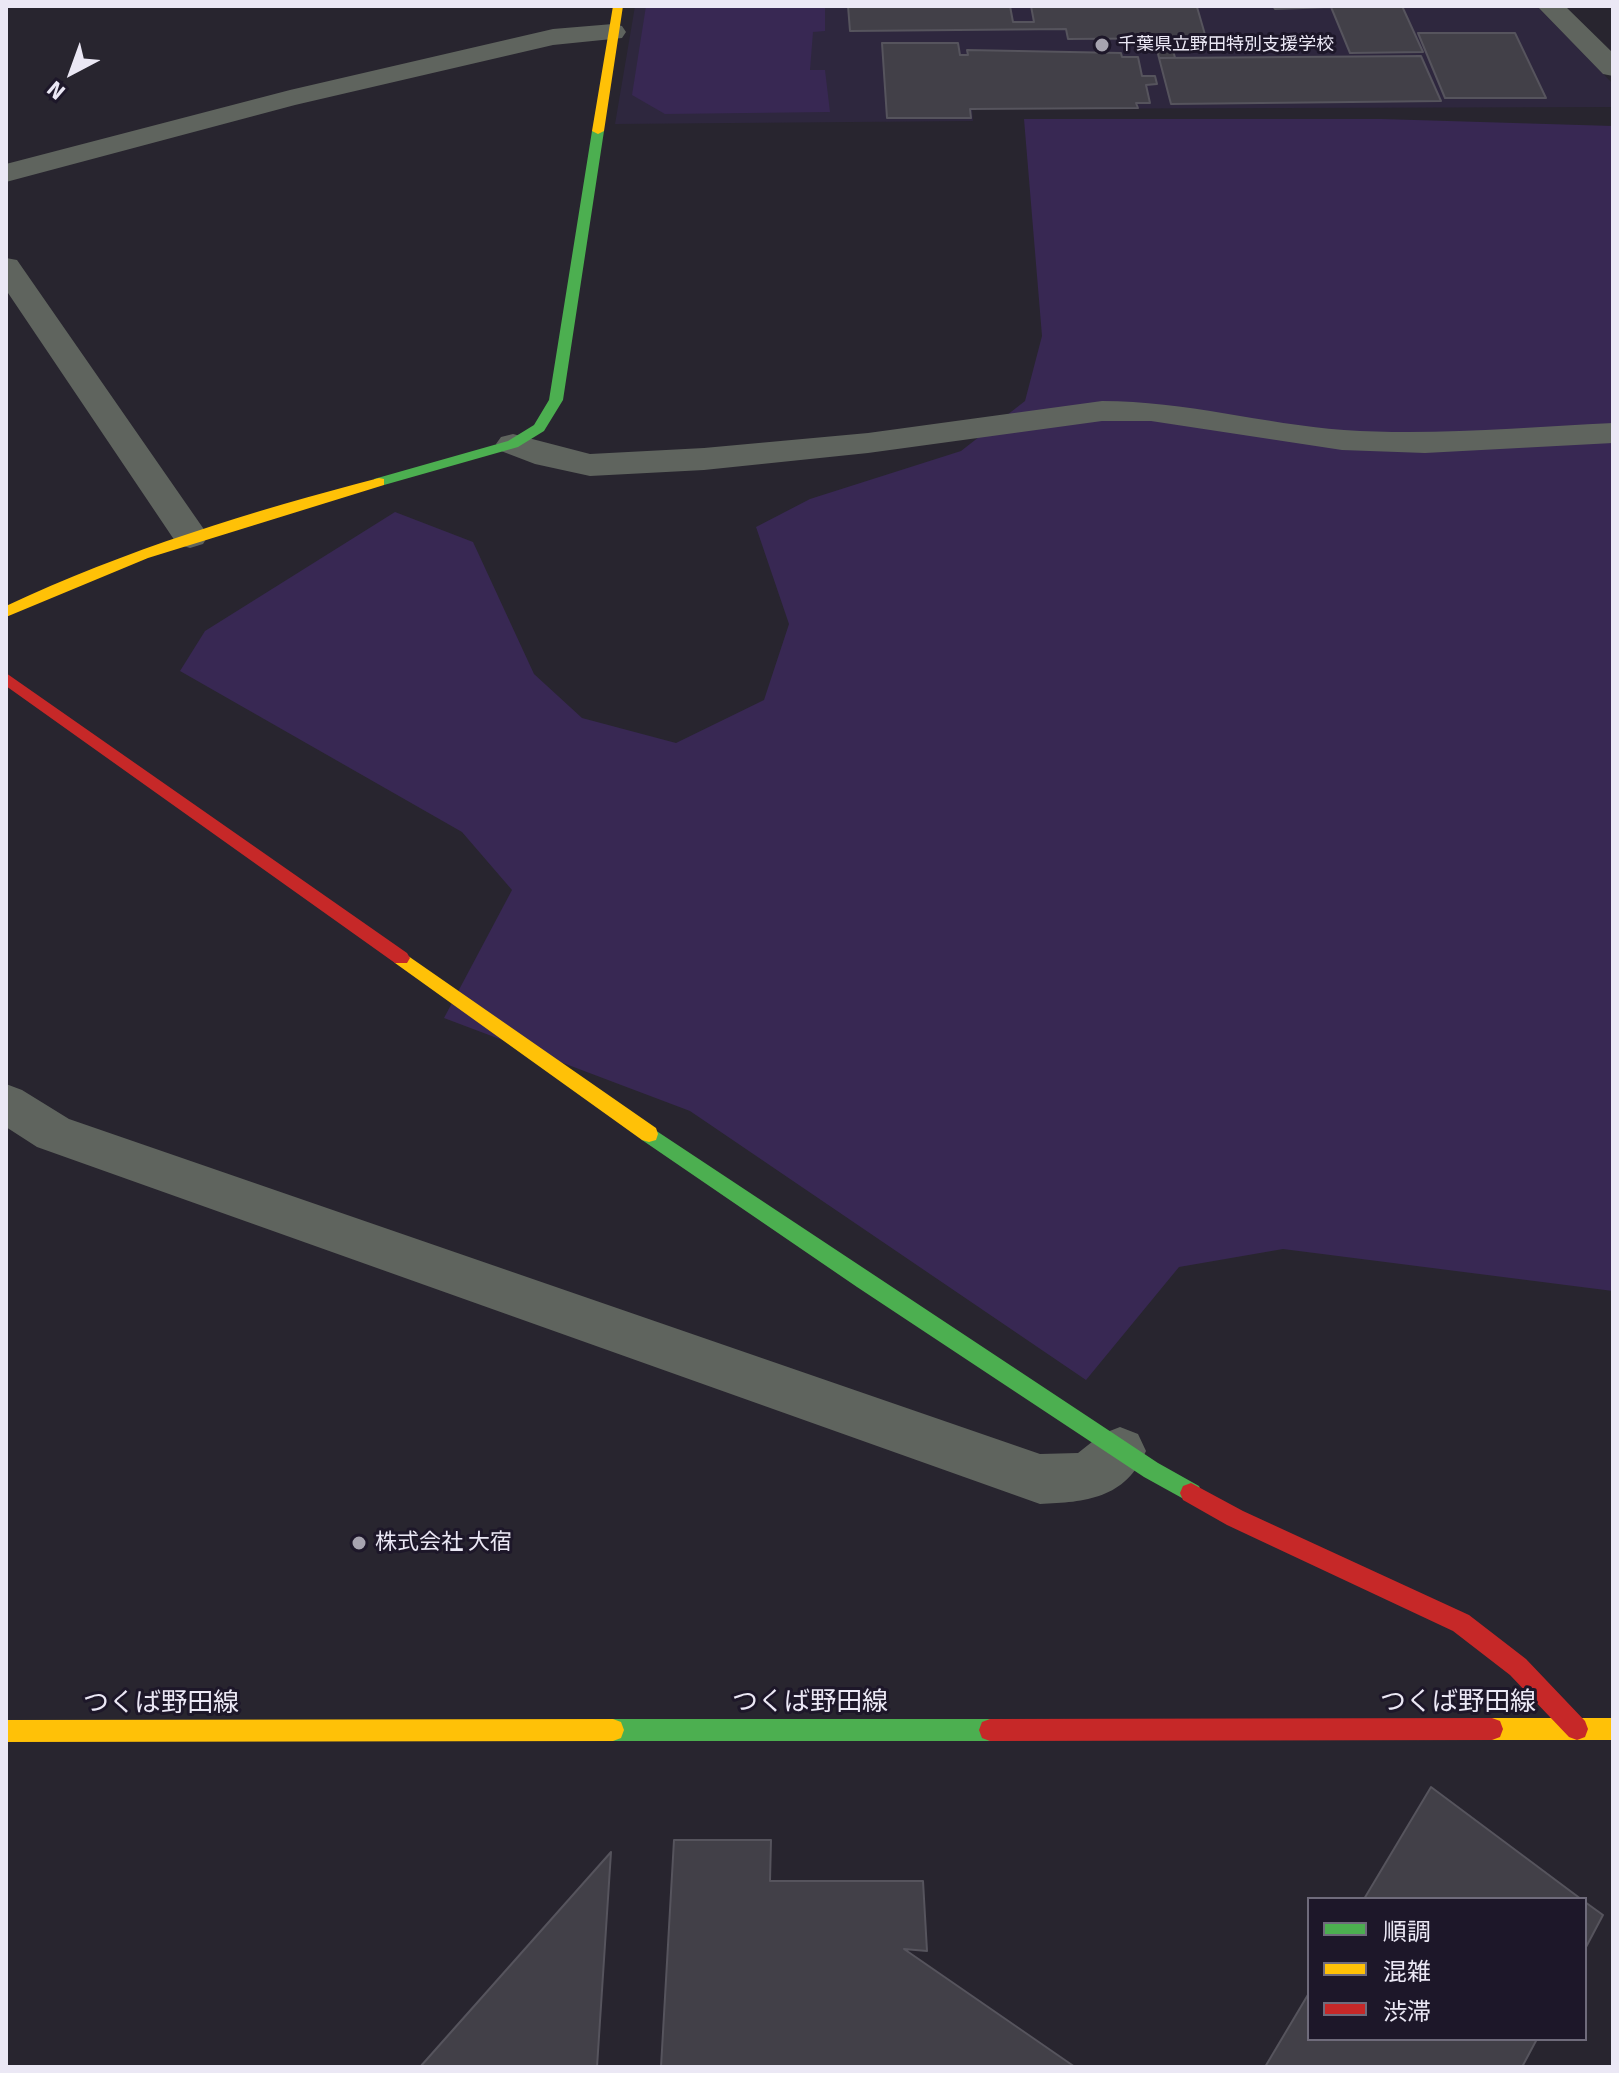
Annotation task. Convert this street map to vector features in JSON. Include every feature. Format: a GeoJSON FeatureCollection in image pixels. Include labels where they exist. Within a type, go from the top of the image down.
{"type":"FeatureCollection","features":[{"type":"Feature","properties":{"kind":"street"},"geometry":{"type":"LineString","coordinates":[[1550,6],[1613,68]]}},
{"type":"Feature","properties":{"kind":"street"},"geometry":{"type":"LineString","coordinates":[[6,173],[290,98],[553,37],[615,19],[556,400],[539,428],[513,444],[190,536],[66,582],[6,612]]}},
{"type":"Feature","properties":{"kind":"street"},"geometry":{"type":"LineString","coordinates":[[6,267],[190,536]]}},
{"type":"Feature","properties":{"kind":"street"},"geometry":{"type":"LineString","coordinates":[[513,444],[547,456],[590,465],[690,460],[837,447],[1115,411],[1165,413],[1342,440],[1425,443],[1609,441]]}},
{"type":"Feature","properties":{"kind":"street"},"geometry":{"type":"LineString","coordinates":[[6,678],[667,1146],[1120,1451],[1235,1518],[1461,1623],[1518,1667],[1577,1729]]}},
{"type":"Feature","properties":{"kind":"street"},"geometry":{"type":"LineString","coordinates":[[6,1103],[53,1133],[1040,1479],[1088,1477],[1120,1451]]}},
{"type":"Feature","properties":{"kind":"street","name":"つくば野田線"},"geometry":{"type":"LineString","coordinates":[[6,1731],[1613,1729]]}},
{"type":"Feature","properties":{"kind":"shaded area","name":"千葉県立野田特別支援学校"},"geometry":{"type":"Polygon","coordinates":[[[635,6],[1537,6],[1613,84],[1613,107],[972,109],[973,121],[615,124],[635,6]]]}},
{"type":"Feature","properties":{"kind":"shaded area"},"geometry":{"type":"Polygon","coordinates":[[[646,6],[825,6],[825,31],[813,32],[810,70],[825,70],[830,112],[665,114],[632,95],[646,6]]]}},
{"type":"Feature","properties":{"kind":"shaded area"},"geometry":{"type":"Polygon","coordinates":[[[1024,119],[1382,119],[1613,126],[1613,1291],[1283,1249],[1179,1267],[1086,1380],[690,1111],[444,1018],[512,890],[462,832],[180,671],[205,631],[395,512],[473,542],[534,674],[582,718],[676,743],[764,700],[789,624],[756,527],[810,499],[961,451],[1025,401],[1042,336],[1024,119]]]}},
{"type":"Feature","properties":{"kind":"building"},"geometry":{"type":"Polygon","coordinates":[[[848,6],[1010,6],[1013,22],[1034,22],[1031,6],[1273,6],[1197,7],[1206,38],[1068,39],[1066,29],[850,31],[848,6]]]}},
{"type":"Feature","properties":{"kind":"building"},"geometry":{"type":"Polygon","coordinates":[[[1273,6],[1402,6],[1423,52],[1350,53],[1331,7],[1275,9],[1273,6]]]}},
{"type":"Feature","properties":{"kind":"building"},"geometry":{"type":"Polygon","coordinates":[[[1418,33],[1515,33],[1546,98],[1445,98],[1418,33]]]}},
{"type":"Feature","properties":{"kind":"building"},"geometry":{"type":"Polygon","coordinates":[[[1154,38],[1170,38],[1175,58],[1159,58],[1154,38]]]}},
{"type":"Feature","properties":{"kind":"building"},"geometry":{"type":"Polygon","coordinates":[[[882,43],[958,43],[960,55],[968,55],[967,50],[1121,53],[1122,57],[1138,57],[1142,76],[1155,76],[1157,84],[1146,85],[1150,103],[1136,103],[1138,108],[970,109],[971,118],[887,118],[882,43]]]}},
{"type":"Feature","properties":{"kind":"building"},"geometry":{"type":"Polygon","coordinates":[[[1421,56],[1441,101],[1171,104],[1159,58],[1421,56]]]}},
{"type":"Feature","properties":{"kind":"building"},"geometry":{"type":"Polygon","coordinates":[[[1431,1787],[1578,1897],[1365,1897],[1431,1787]]]}},
{"type":"Feature","properties":{"kind":"building"},"geometry":{"type":"Polygon","coordinates":[[[674,1840],[771,1840],[770,1881],[923,1881],[927,1951],[904,1949],[1075,2067],[661,2067],[674,1840]]]}},
{"type":"Feature","properties":{"kind":"building"},"geometry":{"type":"Polygon","coordinates":[[[611,1852],[597,2067],[420,2067],[611,1852]]]}},
{"type":"Feature","properties":{"kind":"building"},"geometry":{"type":"Polygon","coordinates":[[[1587,1903],[1603,1915],[1587,1945],[1587,1903]]]}},
{"type":"Feature","properties":{"kind":"building"},"geometry":{"type":"Polygon","coordinates":[[[1307,1996],[1307,2041],[1536,2041],[1522,2067],[1265,2067],[1307,1996]]]}},
{"type":"Feature","properties":{"kind":"traffic: fast"},"geometry":{"type":"LineString","coordinates":[[379,482],[513,444],[539,428],[556,400],[598,131]]}},
{"type":"Feature","properties":{"kind":"traffic: fast"},"geometry":{"type":"LineString","coordinates":[[649,1134],[864,1281],[1151,1470],[1191,1493]]}},
{"type":"Feature","properties":{"kind":"traffic: fast"},"geometry":{"type":"LineString","coordinates":[[613,1730],[990,1730]]}},
{"type":"Feature","properties":{"kind":"traffic: slow"},"geometry":{"type":"LineString","coordinates":[[598,131],[618,6]]}},
{"type":"Feature","properties":{"kind":"traffic: slow"},"geometry":{"type":"LineString","coordinates":[[6,612],[143,555],[379,482]]}},
{"type":"Feature","properties":{"kind":"traffic: slow"},"geometry":{"type":"LineString","coordinates":[[401,958],[649,1134]]}},
{"type":"Feature","properties":{"kind":"traffic: slow"},"geometry":{"type":"LineString","coordinates":[[1492,1729],[1613,1729]]}},
{"type":"Feature","properties":{"kind":"traffic: slow"},"geometry":{"type":"LineString","coordinates":[[6,1731],[613,1730]]}},
{"type":"Feature","properties":{"kind":"traffic: jam"},"geometry":{"type":"LineString","coordinates":[[6,678],[401,958]]}},
{"type":"Feature","properties":{"kind":"traffic: jam"},"geometry":{"type":"LineString","coordinates":[[1191,1493],[1235,1518],[1461,1623],[1518,1667],[1577,1729]]}},
{"type":"Feature","properties":{"kind":"traffic: jam"},"geometry":{"type":"LineString","coordinates":[[990,1730],[1492,1729]]}},
{"type":"Feature","properties":{"kind":"place","name":"千葉県立野田特別支援学校"},"geometry":{"type":"Point","coordinates":[1102,45]}},
{"type":"Feature","properties":{"kind":"place","name":"株式会社 大宿"},"geometry":{"type":"Point","coordinates":[359,1543]}}]}
